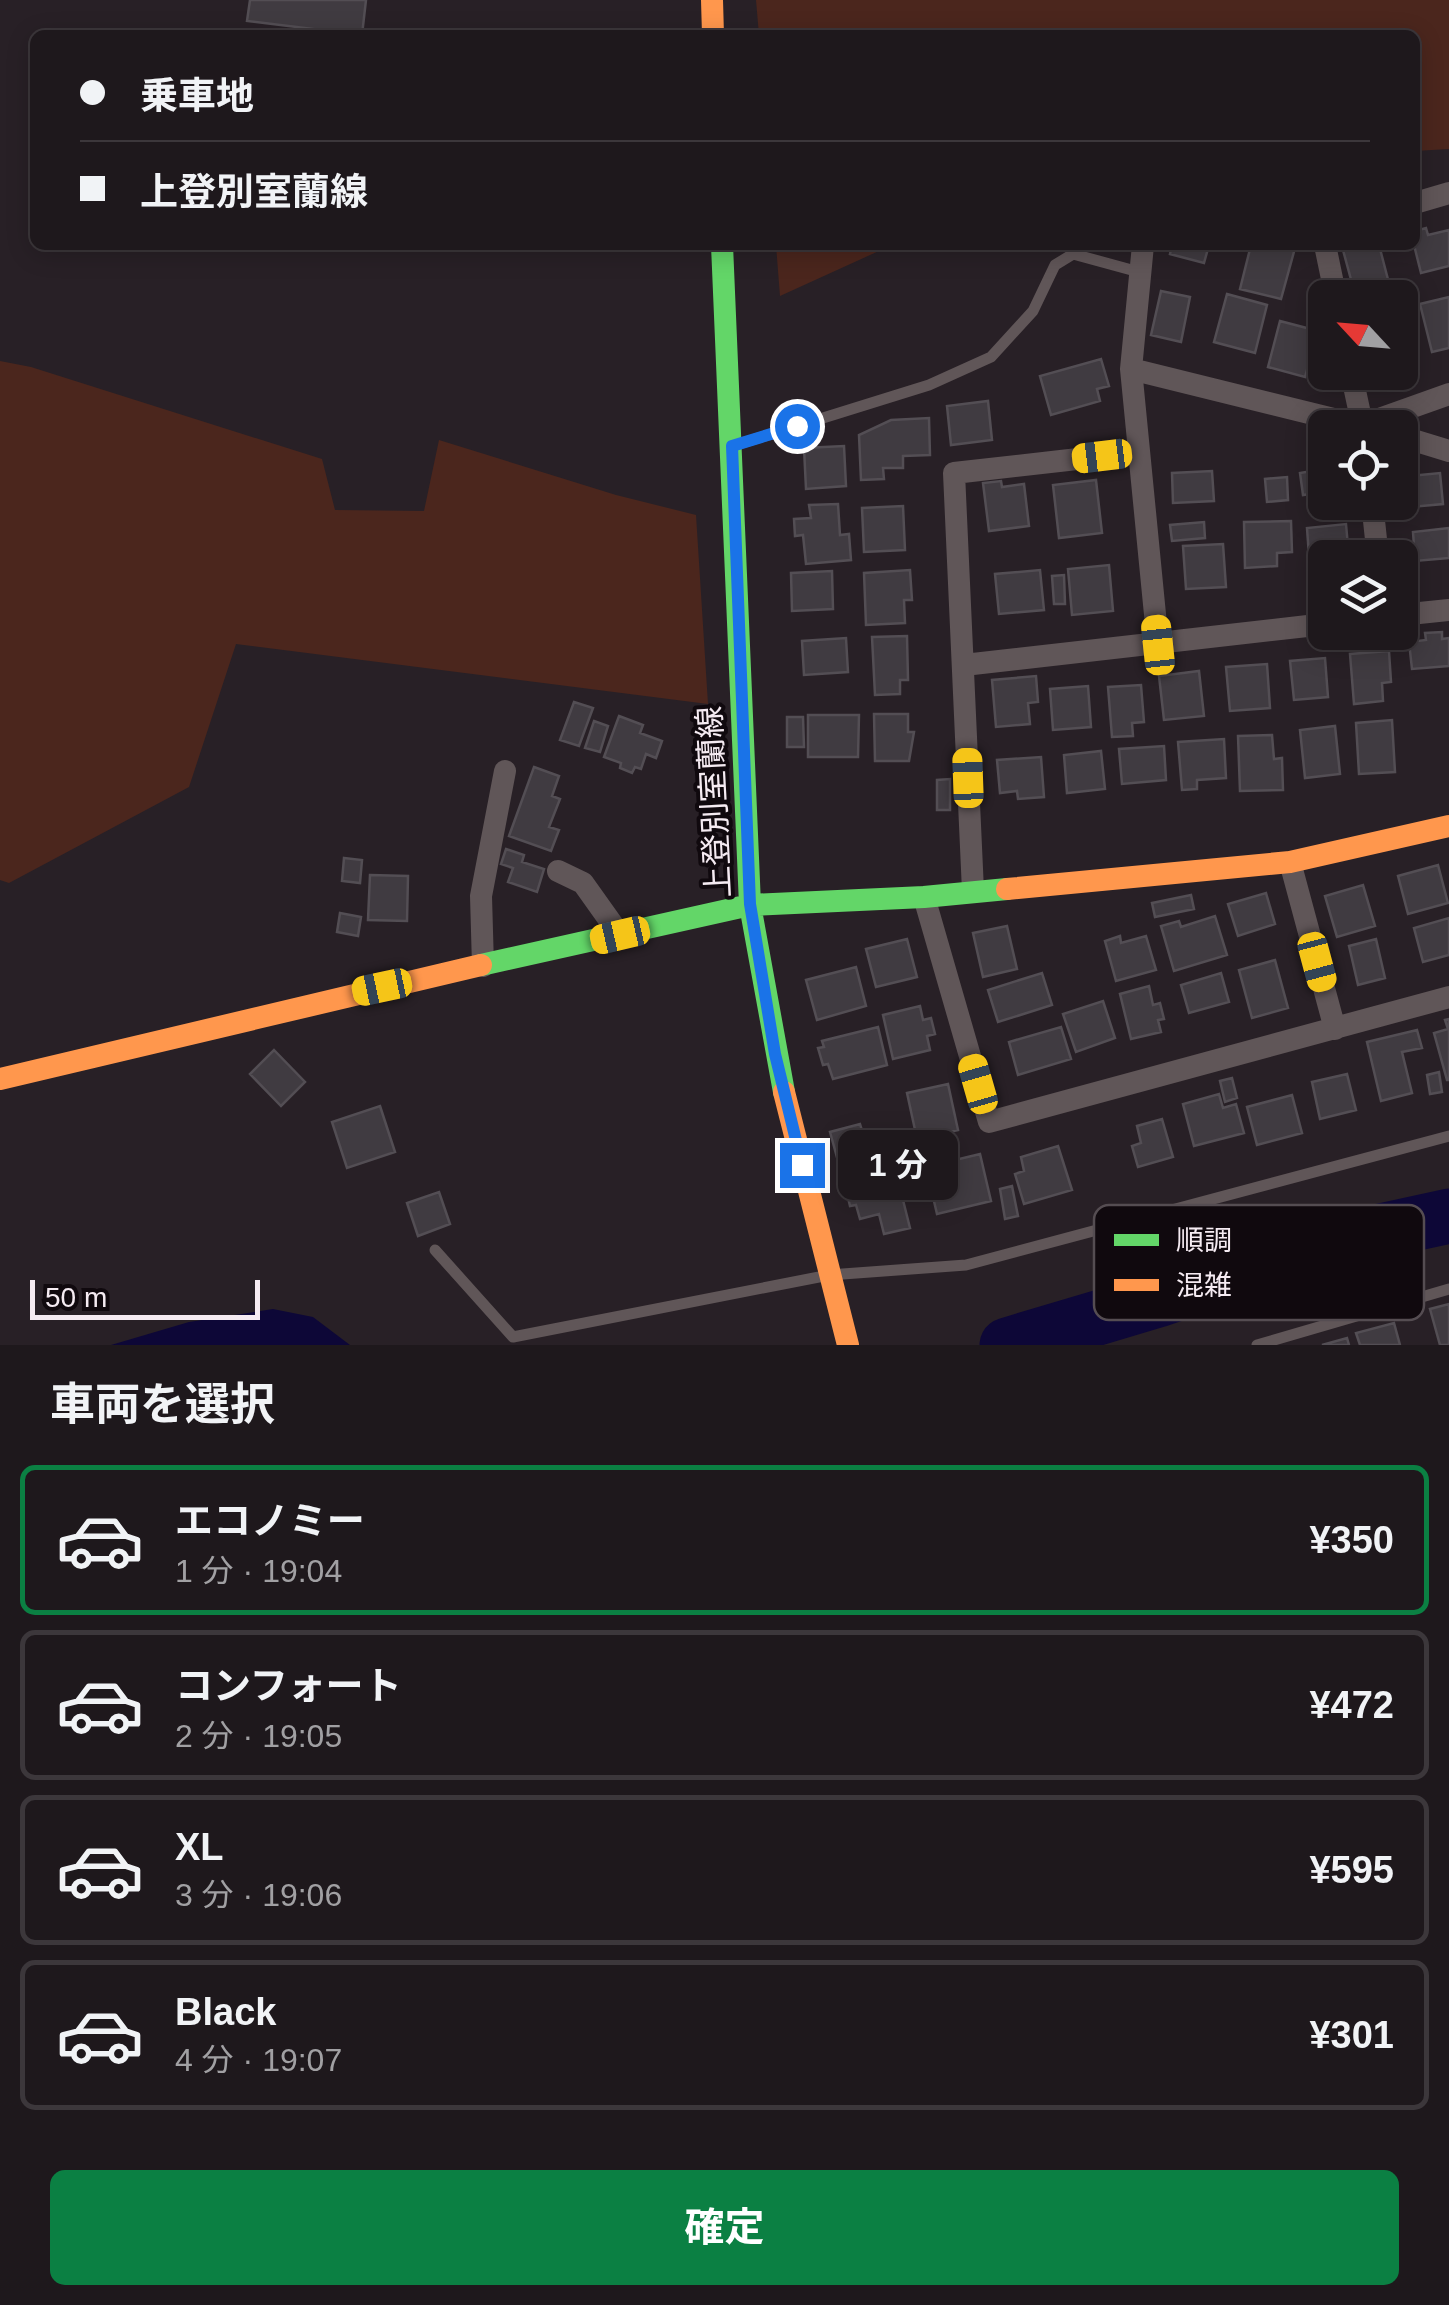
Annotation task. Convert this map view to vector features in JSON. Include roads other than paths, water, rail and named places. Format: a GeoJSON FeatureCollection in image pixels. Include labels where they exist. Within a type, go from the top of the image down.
{"type":"FeatureCollection","features":[{"type":"Feature","properties":{"kind":"street"},"geometry":{"type":"LineString","coordinates":[[712,0],[713,30]]}},
{"type":"Feature","properties":{"kind":"street"},"geometry":{"type":"LineString","coordinates":[[1420,201],[1449,192]]}},
{"type":"Feature","properties":{"kind":"street","name":"上登別室蘭線"},"geometry":{"type":"LineString","coordinates":[[722,250],[750,904],[775,1054],[848,1345]]}},
{"type":"Feature","properties":{"kind":"street"},"geometry":{"type":"LineString","coordinates":[[1143,250],[1131,369],[1158,645]]}},
{"type":"Feature","properties":{"kind":"street"},"geometry":{"type":"LineString","coordinates":[[1325,250],[1332,280]]}},
{"type":"Feature","properties":{"kind":"street"},"geometry":{"type":"LineString","coordinates":[[1131,369],[1308,413]]}},
{"type":"Feature","properties":{"kind":"street"},"geometry":{"type":"LineString","coordinates":[[1408,410],[1449,394]]}},
{"type":"Feature","properties":{"kind":"street"},"geometry":{"type":"LineString","coordinates":[[1418,442],[1449,451]]}},
{"type":"Feature","properties":{"kind":"street"},"geometry":{"type":"LineString","coordinates":[[973,892],[954,473],[1139,452]]}},
{"type":"Feature","properties":{"kind":"street"},"geometry":{"type":"LineString","coordinates":[[1418,613],[1449,610]]}},
{"type":"Feature","properties":{"kind":"street"},"geometry":{"type":"LineString","coordinates":[[964,666],[1308,626]]}},
{"type":"Feature","properties":{"kind":"street"},"geometry":{"type":"LineString","coordinates":[[483,966],[481,896],[505,772]]}},
{"type":"Feature","properties":{"kind":"street"},"geometry":{"type":"LineString","coordinates":[[0,1079],[315,1002],[750,904],[924,898],[1290,862],[1449,826]]}},
{"type":"Feature","properties":{"kind":"street"},"geometry":{"type":"LineString","coordinates":[[1290,862],[1335,1029]]}},
{"type":"Feature","properties":{"kind":"street"},"geometry":{"type":"LineString","coordinates":[[558,871],[582,882],[620,935]]}},
{"type":"Feature","properties":{"kind":"street"},"geometry":{"type":"LineString","coordinates":[[924,898],[989,1122],[1449,998]]}},
{"type":"Feature","properties":{"kind":"lane"},"geometry":{"type":"LineString","coordinates":[[732,446],[929,384],[991,357],[1033,311],[1056,265],[1073,254],[1140,272]]}},
{"type":"Feature","properties":{"kind":"lane"},"geometry":{"type":"LineString","coordinates":[[1191,1205],[1449,1136]]}},
{"type":"Feature","properties":{"kind":"lane"},"geometry":{"type":"LineString","coordinates":[[435,1250],[513,1337],[829,1275],[966,1265],[1094,1231]]}},
{"type":"Feature","properties":{"kind":"lane"},"geometry":{"type":"LineString","coordinates":[[1424,1296],[1449,1289]]}},
{"type":"Feature","properties":{"kind":"lane"},"geometry":{"type":"LineString","coordinates":[[1257,1345],[1343,1320]]}},
{"type":"Feature","properties":{"kind":"waterway"},"geometry":{"type":"LineString","coordinates":[[1424,1221],[1449,1216]]}},
{"type":"Feature","properties":{"kind":"waterway"},"geometry":{"type":"LineString","coordinates":[[1007,1345],[1094,1319]]}}]}
